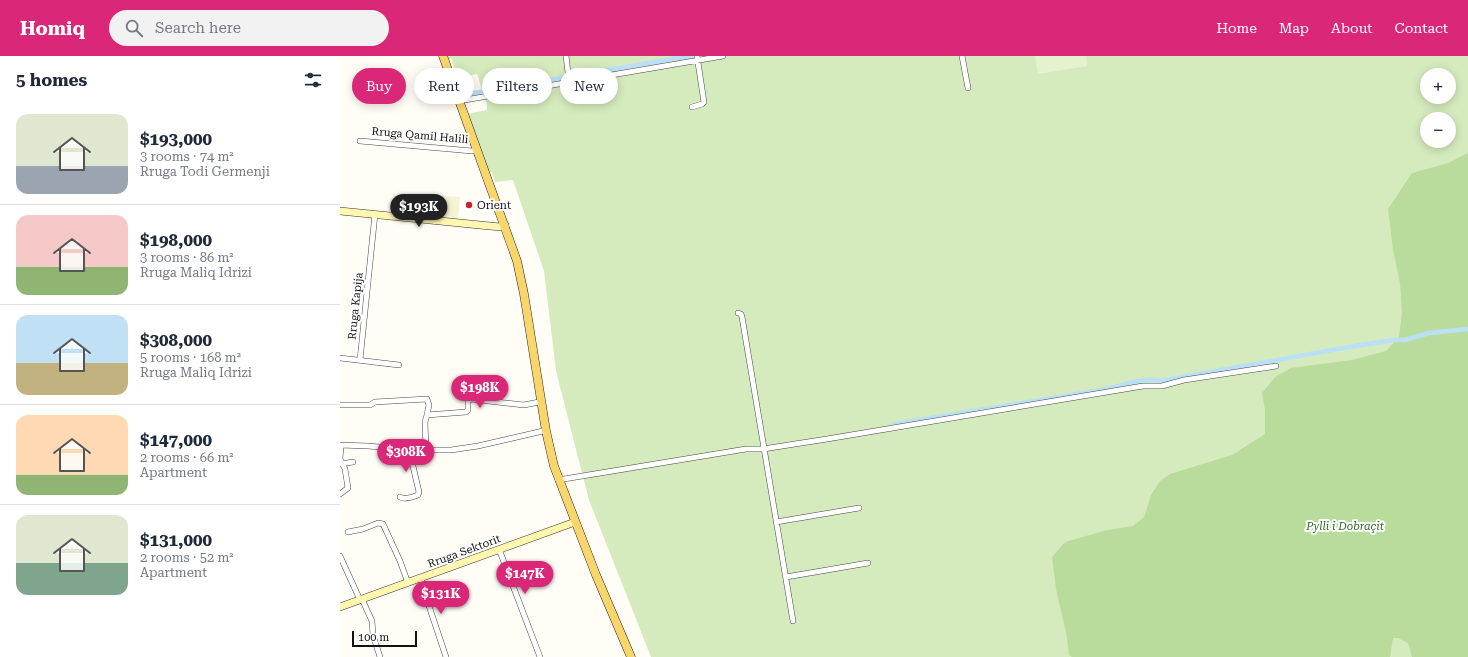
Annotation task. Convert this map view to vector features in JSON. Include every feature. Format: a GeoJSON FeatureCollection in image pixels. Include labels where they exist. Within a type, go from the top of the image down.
{"type":"FeatureCollection","features":[{"type":"Feature","properties":{"kind":"main road","name":"Rruga Qamil Halili"},"geometry":{"type":"LineString","coordinates":[[443,56],[447,68]]}},
{"type":"Feature","properties":{"kind":"main road","name":"Rruga Qamil Halili"},"geometry":{"type":"LineString","coordinates":[[460,104],[514,251],[522,283],[533,350]]}},
{"type":"Feature","properties":{"kind":"main road"},"geometry":{"type":"LineString","coordinates":[[533,350],[543,431],[551,467],[574,522]]}},
{"type":"Feature","properties":{"kind":"main road"},"geometry":{"type":"LineString","coordinates":[[533,350],[550,450],[558,480],[589,562],[631,657]]}},
{"type":"Feature","properties":{"kind":"street"},"geometry":{"type":"LineString","coordinates":[[566,56],[568,68]]}},
{"type":"Feature","properties":{"kind":"street"},"geometry":{"type":"LineString","coordinates":[[618,72],[698,58],[722,56]]}},
{"type":"Feature","properties":{"kind":"street"},"geometry":{"type":"LineString","coordinates":[[962,56],[968,88]]}},
{"type":"Feature","properties":{"kind":"street"},"geometry":{"type":"LineString","coordinates":[[692,107],[704,102],[698,58]]}},
{"type":"Feature","properties":{"kind":"street"},"geometry":{"type":"LineString","coordinates":[[474,98],[560,82]]}},
{"type":"Feature","properties":{"kind":"street","name":"Rruga Qamil Halili"},"geometry":{"type":"LineString","coordinates":[[360,141],[472,151],[477,150]]}},
{"type":"Feature","properties":{"kind":"street"},"geometry":{"type":"LineString","coordinates":[[340,211],[500,227],[505,225]]}},
{"type":"Feature","properties":{"kind":"street","name":"Rruga Kapija"},"geometry":{"type":"LineString","coordinates":[[360,360],[375,214]]}},
{"type":"Feature","properties":{"kind":"street"},"geometry":{"type":"LineString","coordinates":[[738,313],[741,314],[742,318],[793,621]]}},
{"type":"Feature","properties":{"kind":"street"},"geometry":{"type":"LineString","coordinates":[[340,358],[399,365]]}},
{"type":"Feature","properties":{"kind":"street"},"geometry":{"type":"LineString","coordinates":[[558,480],[746,449],[763,449],[1143,386],[1162,386],[1184,380],[1276,366]]}},
{"type":"Feature","properties":{"kind":"street"},"geometry":{"type":"LineString","coordinates":[[340,405],[370,405],[375,402],[426,399],[428,401],[428,415],[425,422],[426,450]]}},
{"type":"Feature","properties":{"kind":"street"},"geometry":{"type":"LineString","coordinates":[[428,415],[466,412],[468,410],[468,401],[471,399],[524,405],[539,402]]}},
{"type":"Feature","properties":{"kind":"street"},"geometry":{"type":"LineString","coordinates":[[340,494],[348,488],[346,472],[340,459],[341,445],[426,450],[467,448],[543,431]]}},
{"type":"Feature","properties":{"kind":"street"},"geometry":{"type":"LineString","coordinates":[[400,497],[414,497],[418,495],[419,492],[409,449]]}},
{"type":"Feature","properties":{"kind":"street"},"geometry":{"type":"LineString","coordinates":[[341,464],[353,462]]}},
{"type":"Feature","properties":{"kind":"street"},"geometry":{"type":"LineString","coordinates":[[776,522],[859,508]]}},
{"type":"Feature","properties":{"kind":"street","name":"Rruga Sektorit"},"geometry":{"type":"LineString","coordinates":[[340,607],[574,522]]}},
{"type":"Feature","properties":{"kind":"street"},"geometry":{"type":"LineString","coordinates":[[348,532],[363,529],[378,523],[383,524],[408,582]]}},
{"type":"Feature","properties":{"kind":"street"},"geometry":{"type":"LineString","coordinates":[[499,550],[540,657]]}},
{"type":"Feature","properties":{"kind":"street"},"geometry":{"type":"LineString","coordinates":[[340,556],[372,621],[372,635],[380,657]]}},
{"type":"Feature","properties":{"kind":"street"},"geometry":{"type":"LineString","coordinates":[[786,577],[868,563]]}},
{"type":"Feature","properties":{"kind":"street"},"geometry":{"type":"LineString","coordinates":[[421,578],[446,657]]}},
{"type":"Feature","properties":{"kind":"shaded area"},"geometry":{"type":"Polygon","coordinates":[[[415,194],[460,197],[458,218],[414,214],[415,194]]]}},
{"type":"Feature","properties":{"kind":"green space"},"geometry":{"type":"Polygon","coordinates":[[[447,56],[1468,56],[1468,657],[651,657],[589,500],[556,371],[544,271],[513,180],[495,182],[492,173],[488,170],[467,114],[487,110],[487,104],[552,104],[552,68],[482,68],[482,89],[477,74],[474,75],[474,68],[454,68],[451,58],[448,59],[447,56]]]}},
{"type":"Feature","properties":{"kind":"green space"},"geometry":{"type":"Polygon","coordinates":[[[1035,56],[1086,56],[1087,66],[1038,74],[1035,56]]]}},
{"type":"Feature","properties":{"kind":"green space","name":"Pylli i Dobraçit"},"geometry":{"type":"Polygon","coordinates":[[[1468,153],[1468,657],[1412,657],[1408,643],[1398,638],[1393,638],[1390,657],[1072,657],[1069,655],[1067,637],[1056,589],[1052,557],[1065,542],[1107,530],[1133,526],[1144,517],[1151,495],[1160,481],[1170,474],[1232,455],[1265,434],[1265,410],[1262,393],[1275,377],[1291,368],[1352,360],[1386,351],[1399,337],[1402,313],[1400,283],[1393,250],[1388,209],[1412,173],[1448,163],[1468,153]]]}},
{"type":"Feature","properties":{"kind":"waterway"},"geometry":{"type":"LineString","coordinates":[[474,93],[690,56]]}},
{"type":"Feature","properties":{"kind":"waterway"},"geometry":{"type":"LineString","coordinates":[[894,424],[1101,390],[1138,381],[1160,381],[1343,348],[1393,340],[1405,340],[1429,333],[1468,329]]}},
{"type":"Feature","properties":{"kind":"place","name":"Orient"},"geometry":{"type":"Point","coordinates":[469,205]}}]}
